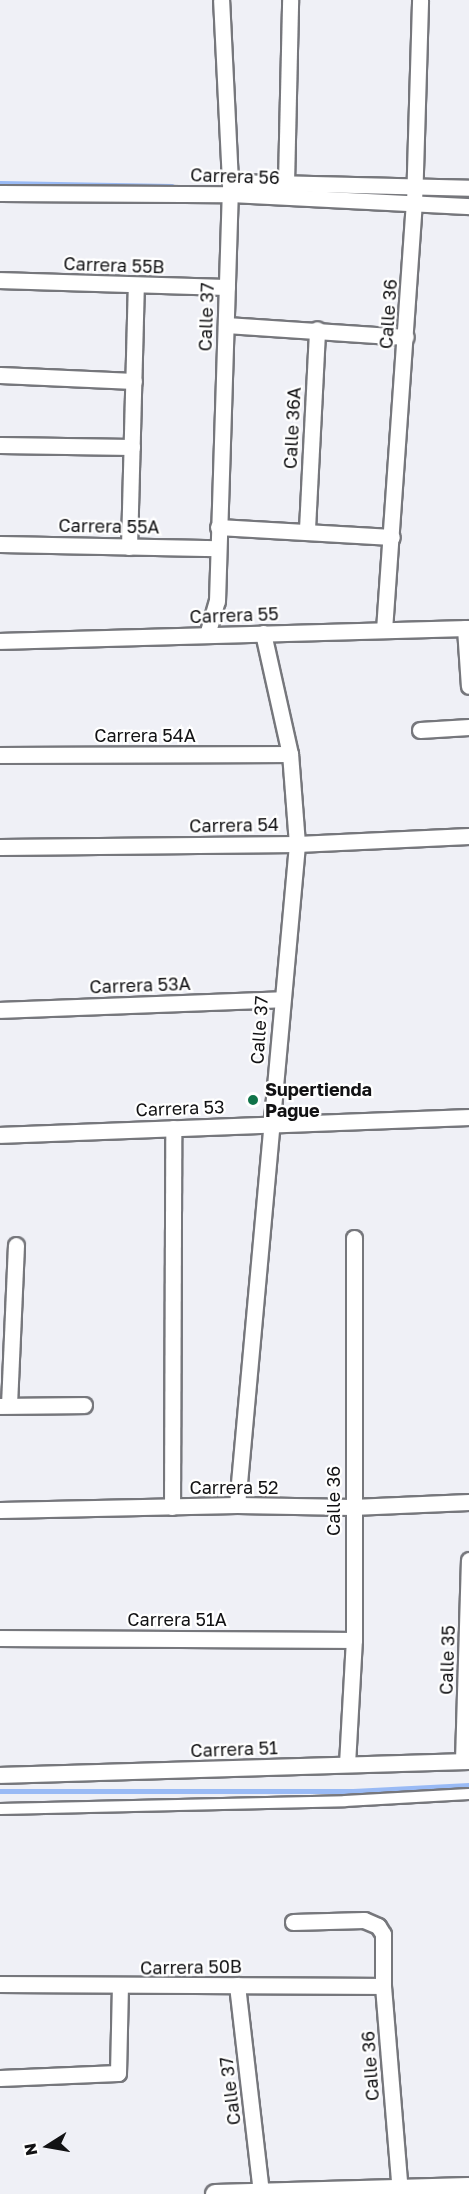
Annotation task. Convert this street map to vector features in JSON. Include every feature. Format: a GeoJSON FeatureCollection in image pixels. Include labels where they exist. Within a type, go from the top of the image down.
{"type":"FeatureCollection","features":[{"type":"Feature","properties":{"kind":"street","name":"Calle 37"},"geometry":{"type":"LineString","coordinates":[[207,635],[217,602],[227,287],[229,188],[221,0]]}},
{"type":"Feature","properties":{"kind":"street"},"geometry":{"type":"LineString","coordinates":[[286,183],[290,0]]}},
{"type":"Feature","properties":{"kind":"street","name":"Calle 36"},"geometry":{"type":"LineString","coordinates":[[384,630],[406,338],[414,196],[420,0]]}},
{"type":"Feature","properties":{"kind":"street","name":"Carrera 56"},"geometry":{"type":"LineString","coordinates":[[229,188],[286,183],[414,196],[469,206]]}},
{"type":"Feature","properties":{"kind":"street","name":"Carrera 56"},"geometry":{"type":"LineString","coordinates":[[0,192],[229,188],[414,196],[469,188]]}},
{"type":"Feature","properties":{"kind":"street","name":"Carrera 55B"},"geometry":{"type":"LineString","coordinates":[[0,280],[227,287]]}},
{"type":"Feature","properties":{"kind":"street"},"geometry":{"type":"LineString","coordinates":[[129,547],[136,285]]}},
{"type":"Feature","properties":{"kind":"street"},"geometry":{"type":"LineString","coordinates":[[226,325],[317,329],[406,338]]}},
{"type":"Feature","properties":{"kind":"street","name":"Calle 36A"},"geometry":{"type":"LineString","coordinates":[[307,529],[317,329]]}},
{"type":"Feature","properties":{"kind":"street"},"geometry":{"type":"LineString","coordinates":[[0,375],[134,381]]}},
{"type":"Feature","properties":{"kind":"street"},"geometry":{"type":"LineString","coordinates":[[0,445],[132,447]]}},
{"type":"Feature","properties":{"kind":"street"},"geometry":{"type":"LineString","coordinates":[[219,527],[307,529],[392,537]]}},
{"type":"Feature","properties":{"kind":"street","name":"Carrera 55A"},"geometry":{"type":"LineString","coordinates":[[0,544],[218,548]]}},
{"type":"Feature","properties":{"kind":"street"},"geometry":{"type":"LineString","coordinates":[[467,628],[469,686]]}},
{"type":"Feature","properties":{"kind":"street","name":"Carrera 55"},"geometry":{"type":"LineString","coordinates":[[0,641],[467,628]]}},
{"type":"Feature","properties":{"kind":"street","name":"Calle 37"},"geometry":{"type":"LineString","coordinates":[[237,1505],[281,999],[297,844],[290,754],[263,633]]}},
{"type":"Feature","properties":{"kind":"street"},"geometry":{"type":"LineString","coordinates":[[420,730],[469,727]]}},
{"type":"Feature","properties":{"kind":"street","name":"Carrera 54A"},"geometry":{"type":"LineString","coordinates":[[0,755],[290,754]]}},
{"type":"Feature","properties":{"kind":"street","name":"Carrera 54"},"geometry":{"type":"LineString","coordinates":[[0,847],[297,844],[469,836]]}},
{"type":"Feature","properties":{"kind":"street","name":"Carrera 53A"},"geometry":{"type":"LineString","coordinates":[[0,1010],[281,999]]}},
{"type":"Feature","properties":{"kind":"street","name":"Carrera 53"},"geometry":{"type":"LineString","coordinates":[[0,1135],[469,1117]]}},
{"type":"Feature","properties":{"kind":"street"},"geometry":{"type":"LineString","coordinates":[[171,1507],[173,1128]]}},
{"type":"Feature","properties":{"kind":"street","name":"Calle 36"},"geometry":{"type":"LineString","coordinates":[[347,1764],[354,1640],[352,1508],[354,1238]]}},
{"type":"Feature","properties":{"kind":"street"},"geometry":{"type":"LineString","coordinates":[[16,1245],[5,1406],[84,1405]]}},
{"type":"Feature","properties":{"kind":"street","name":"Carrera 52"},"geometry":{"type":"LineString","coordinates":[[0,1509],[237,1505],[352,1508],[469,1502]]}},
{"type":"Feature","properties":{"kind":"street","name":"Calle 35"},"geometry":{"type":"LineString","coordinates":[[466,1761],[469,1560]]}},
{"type":"Feature","properties":{"kind":"street","name":"Carrera 51A"},"geometry":{"type":"LineString","coordinates":[[0,1638],[354,1640]]}},
{"type":"Feature","properties":{"kind":"street","name":"Carrera 51"},"geometry":{"type":"LineString","coordinates":[[0,1775],[466,1761]]}},
{"type":"Feature","properties":{"kind":"street"},"geometry":{"type":"LineString","coordinates":[[0,1809],[345,1801],[469,1794]]}},
{"type":"Feature","properties":{"kind":"street","name":"Calle 36"},"geometry":{"type":"LineString","coordinates":[[293,1922],[364,1920],[378,1926],[383,1935],[384,1986],[399,2192]]}},
{"type":"Feature","properties":{"kind":"street","name":"Carrera 50B"},"geometry":{"type":"LineString","coordinates":[[0,1984],[120,1987],[384,1986]]}},
{"type":"Feature","properties":{"kind":"street","name":"Calle 37"},"geometry":{"type":"LineString","coordinates":[[237,1985],[261,2193]]}},
{"type":"Feature","properties":{"kind":"street"},"geometry":{"type":"LineString","coordinates":[[0,2078],[118,2073],[120,1987]]}},
{"type":"Feature","properties":{"kind":"street"},"geometry":{"type":"LineString","coordinates":[[215,2194],[399,2192],[469,2187]]}},
{"type":"Feature","properties":{"kind":"waterway"},"geometry":{"type":"LineString","coordinates":[[0,183],[172,186]]}},
{"type":"Feature","properties":{"kind":"waterway"},"geometry":{"type":"LineString","coordinates":[[451,198],[469,198]]}},
{"type":"Feature","properties":{"kind":"waterway"},"geometry":{"type":"LineString","coordinates":[[0,1791],[353,1791],[469,1785]]}},
{"type":"Feature","properties":{"kind":"place","name":"Supertienda Pague"},"geometry":{"type":"Point","coordinates":[253,1100]}}]}
